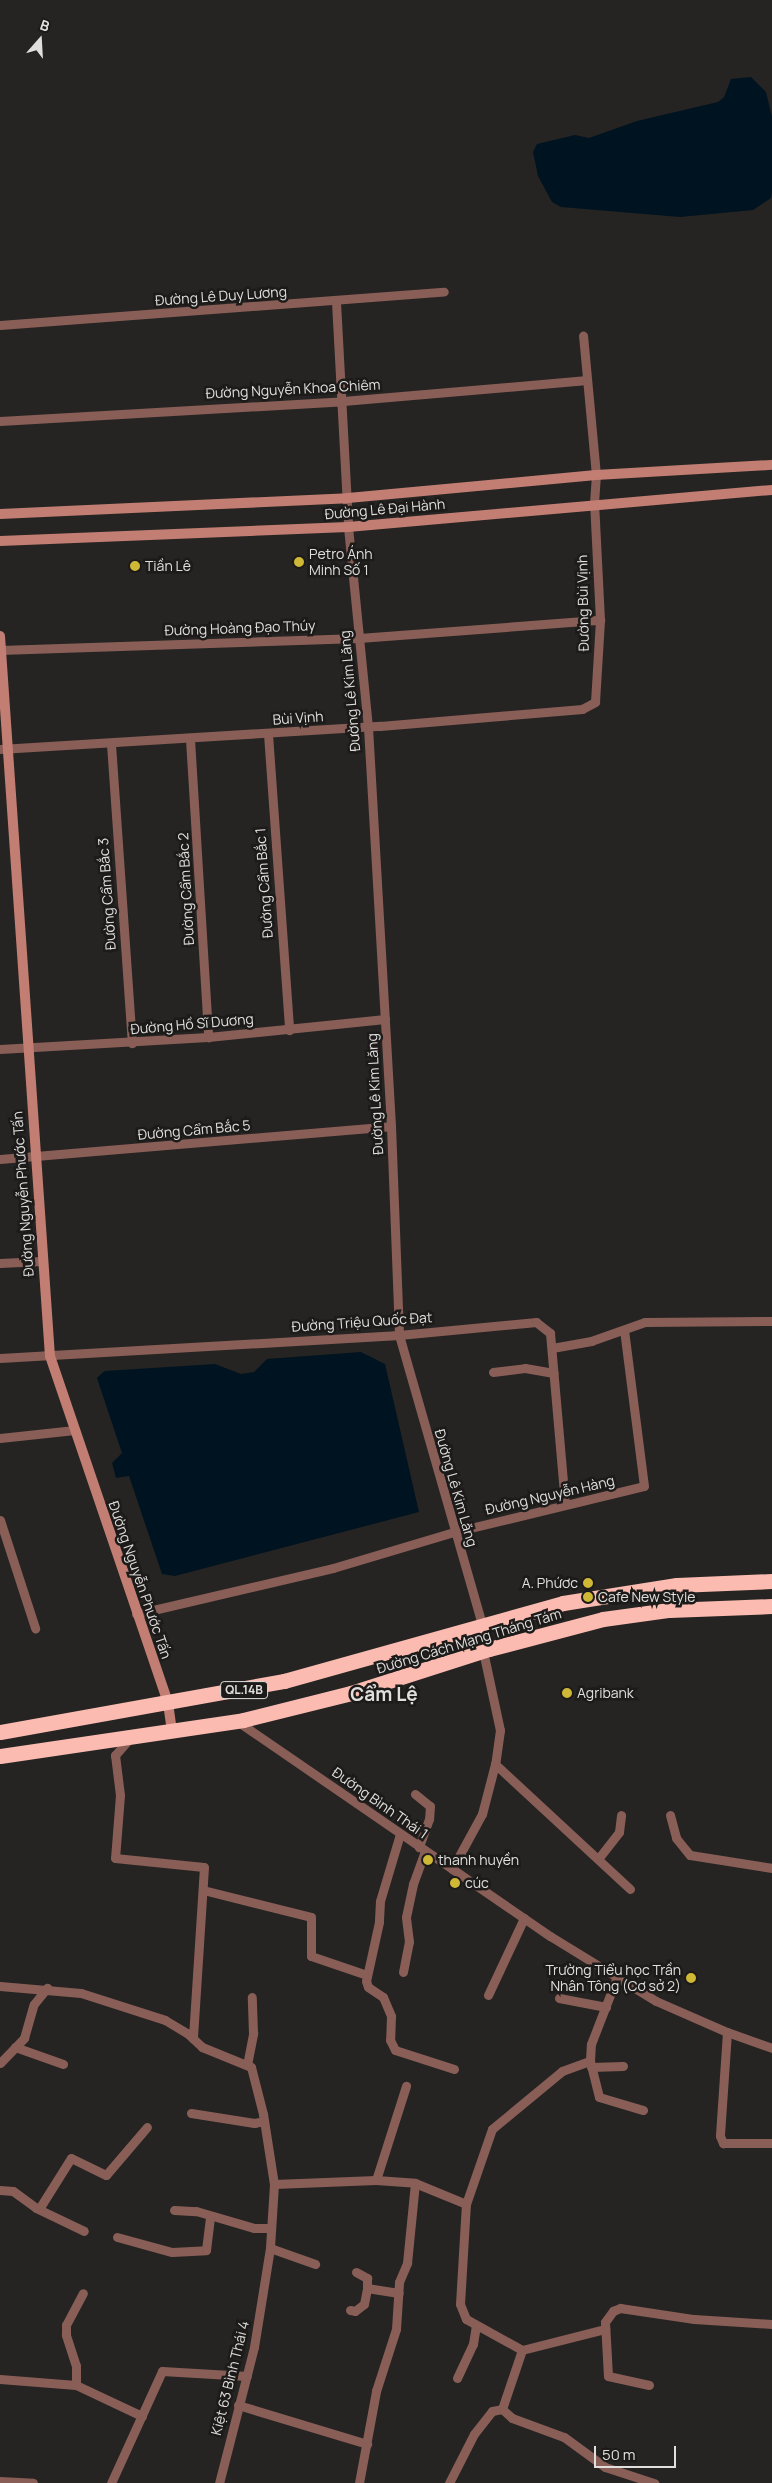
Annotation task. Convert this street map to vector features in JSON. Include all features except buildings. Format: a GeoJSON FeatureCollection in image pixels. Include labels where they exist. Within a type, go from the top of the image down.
{"type":"FeatureCollection","features":[{"type":"Feature","properties":{"kind":"highway","name":"Đường Cách Mạng Tháng Tám"},"geometry":{"type":"LineString","coordinates":[[0,1732],[168,1703],[331,1670],[482,1624],[563,1602],[628,1591],[709,1582],[772,1581]]}},
{"type":"Feature","properties":{"kind":"highway","name":"Đường Cách Mạng Tháng Tám"},"geometry":{"type":"LineString","coordinates":[[0,1756],[237,1721],[351,1693],[486,1650],[603,1619],[669,1610],[772,1606]]}},
{"type":"Feature","properties":{"kind":"main road","name":"Đường Lê Đại Hành"},"geometry":{"type":"LineString","coordinates":[[0,514],[348,498],[596,476],[772,465]]}},
{"type":"Feature","properties":{"kind":"main road","name":"Đường Lê Đại Hành"},"geometry":{"type":"LineString","coordinates":[[0,541],[348,527],[594,503],[772,490]]}},
{"type":"Feature","properties":{"kind":"main road","name":"Đường Nguyễn Phước Tấn"},"geometry":{"type":"LineString","coordinates":[[0,636],[5,748],[50,1356],[136,1614],[168,1703],[172,1731]]}},
{"type":"Feature","properties":{"kind":"street","name":"Đường Lê Duy Lương"},"geometry":{"type":"LineString","coordinates":[[0,326],[336,302],[444,292]]}},
{"type":"Feature","properties":{"kind":"street","name":"Đường Lê Kim Lăng"},"geometry":{"type":"LineString","coordinates":[[336,302],[343,401],[348,527],[368,727],[391,1126],[398,1335],[482,1624],[500,1730],[495,1764],[482,1814],[452,1869]]}},
{"type":"Feature","properties":{"kind":"street","name":"Đường Bùi Vịnh"},"geometry":{"type":"LineString","coordinates":[[583,336],[596,476],[594,503],[600,620],[595,702]]}},
{"type":"Feature","properties":{"kind":"street","name":"Đường Nguyễn Khoa Chiêm"},"geometry":{"type":"LineString","coordinates":[[0,421],[343,401],[587,380]]}},
{"type":"Feature","properties":{"kind":"street","name":"Đường Hoàng Đạo Thúy"},"geometry":{"type":"LineString","coordinates":[[0,650],[359,638],[600,620]]}},
{"type":"Feature","properties":{"kind":"street","name":"Bùi Vịnh"},"geometry":{"type":"LineString","coordinates":[[5,748],[111,744],[368,727],[582,709],[595,702]]}},
{"type":"Feature","properties":{"kind":"street","name":"Đường Cẩm Bắc 1"},"geometry":{"type":"LineString","coordinates":[[268,734],[289,1030]]}},
{"type":"Feature","properties":{"kind":"street","name":"Đường Cẩm Bắc 2"},"geometry":{"type":"LineString","coordinates":[[190,739],[208,1038]]}},
{"type":"Feature","properties":{"kind":"street","name":"Đường Cẩm Bắc 3"},"geometry":{"type":"LineString","coordinates":[[111,744],[132,1043]]}},
{"type":"Feature","properties":{"kind":"street","name":"Đường Hồ Sĩ Dương"},"geometry":{"type":"LineString","coordinates":[[0,1049],[208,1038],[385,1019]]}},
{"type":"Feature","properties":{"kind":"street","name":"Đường Cẩm Bắc 5"},"geometry":{"type":"LineString","coordinates":[[0,1159],[34,1158],[391,1126]]}},
{"type":"Feature","properties":{"kind":"street"},"geometry":{"type":"LineString","coordinates":[[0,1263],[42,1261]]}},
{"type":"Feature","properties":{"kind":"street"},"geometry":{"type":"LineString","coordinates":[[552,1348],[624,1330],[645,1322],[720,1324],[772,1321]]}},
{"type":"Feature","properties":{"kind":"street","name":"Đường Triệu Quốc Đạt"},"geometry":{"type":"LineString","coordinates":[[0,1358],[398,1335],[536,1322],[550,1333],[565,1504]]}},
{"type":"Feature","properties":{"kind":"street","name":"Đường Nguyễn Hàng"},"geometry":{"type":"LineString","coordinates":[[136,1614],[333,1568],[454,1532],[644,1486],[624,1330]]}},
{"type":"Feature","properties":{"kind":"street"},"geometry":{"type":"LineString","coordinates":[[494,1372],[525,1368],[554,1373]]}},
{"type":"Feature","properties":{"kind":"street"},"geometry":{"type":"LineString","coordinates":[[0,1438],[75,1430]]}},
{"type":"Feature","properties":{"kind":"street"},"geometry":{"type":"LineString","coordinates":[[0,1520],[34,1628]]}},
{"type":"Feature","properties":{"kind":"street","name":"Đường Bình Thái 1"},"geometry":{"type":"LineString","coordinates":[[237,1721],[524,1918],[617,1977],[674,2010],[772,2048]]}},
{"type":"Feature","properties":{"kind":"street"},"geometry":{"type":"LineString","coordinates":[[130,1738],[115,1755],[120,1795],[115,1858],[204,1867],[194,2039]]}},
{"type":"Feature","properties":{"kind":"street"},"geometry":{"type":"LineString","coordinates":[[495,1764],[630,1889]]}},
{"type":"Feature","properties":{"kind":"street"},"geometry":{"type":"LineString","coordinates":[[403,1972],[410,1942],[406,1917],[429,1819],[430,1806],[416,1794]]}},
{"type":"Feature","properties":{"kind":"street"},"geometry":{"type":"LineString","coordinates":[[598,1859],[619,1831],[621,1815]]}},
{"type":"Feature","properties":{"kind":"street"},"geometry":{"type":"LineString","coordinates":[[670,1815],[676,1838],[690,1855],[772,1868]]}},
{"type":"Feature","properties":{"kind":"street"},"geometry":{"type":"LineString","coordinates":[[400,1834],[380,1901],[379,1922],[367,1975],[368,1987],[383,1997],[391,2016],[393,2048],[399,2053],[454,2069]]}},
{"type":"Feature","properties":{"kind":"street"},"geometry":{"type":"LineString","coordinates":[[203,1890],[311,1917],[310,1952],[314,1958],[367,1975]]}},
{"type":"Feature","properties":{"kind":"street"},"geometry":{"type":"LineString","coordinates":[[488,1995],[524,1918]]}},
{"type":"Feature","properties":{"kind":"street"},"geometry":{"type":"LineString","coordinates":[[617,1977],[591,2044],[590,2064],[599,2097],[643,2110]]}},
{"type":"Feature","properties":{"kind":"street"},"geometry":{"type":"LineString","coordinates":[[0,1986],[47,1988],[81,1993],[165,2020],[194,2039],[202,2047],[249,2066],[253,2033],[252,1997]]}},
{"type":"Feature","properties":{"kind":"street"},"geometry":{"type":"LineString","coordinates":[[0,2063],[24,2038],[34,2004],[47,1988]]}},
{"type":"Feature","properties":{"kind":"street"},"geometry":{"type":"LineString","coordinates":[[559,1998],[606,2007]]}},
{"type":"Feature","properties":{"kind":"street"},"geometry":{"type":"LineString","coordinates":[[727,2032],[721,2127],[723,2143],[772,2143]]}},
{"type":"Feature","properties":{"kind":"street"},"geometry":{"type":"LineString","coordinates":[[15,2047],[63,2064]]}},
{"type":"Feature","properties":{"kind":"street"},"geometry":{"type":"LineString","coordinates":[[604,2329],[522,2350],[466,2319],[460,2304],[466,2204],[492,2129],[562,2071],[590,2064],[623,2066]]}},
{"type":"Feature","properties":{"kind":"street","name":"Kiệt 63 Bình Thái 4"},"geometry":{"type":"LineString","coordinates":[[219,2483],[247,2376],[270,2248],[274,2184],[264,2121],[249,2066]]}},
{"type":"Feature","properties":{"kind":"street"},"geometry":{"type":"LineString","coordinates":[[376,2180],[406,2086]]}},
{"type":"Feature","properties":{"kind":"street"},"geometry":{"type":"LineString","coordinates":[[191,2113],[254,2123],[264,2121]]}},
{"type":"Feature","properties":{"kind":"street"},"geometry":{"type":"LineString","coordinates":[[39,2209],[71,2158],[106,2175],[147,2127]]}},
{"type":"Feature","properties":{"kind":"street"},"geometry":{"type":"LineString","coordinates":[[274,2184],[376,2180],[415,2183],[466,2204]]}},
{"type":"Feature","properties":{"kind":"street"},"geometry":{"type":"LineString","coordinates":[[359,2483],[376,2391],[396,2329],[399,2293],[407,2263],[415,2183]]}},
{"type":"Feature","properties":{"kind":"street"},"geometry":{"type":"LineString","coordinates":[[0,2190],[13,2191],[39,2209],[84,2231]]}},
{"type":"Feature","properties":{"kind":"street"},"geometry":{"type":"LineString","coordinates":[[174,2210],[196,2211],[254,2228],[271,2228]]}},
{"type":"Feature","properties":{"kind":"street"},"geometry":{"type":"LineString","coordinates":[[117,2237],[167,2251],[206,2250],[210,2216]]}},
{"type":"Feature","properties":{"kind":"street"},"geometry":{"type":"LineString","coordinates":[[270,2248],[315,2264]]}},
{"type":"Feature","properties":{"kind":"street"},"geometry":{"type":"LineString","coordinates":[[350,2310],[364,2304],[367,2288],[367,2278],[356,2272]]}},
{"type":"Feature","properties":{"kind":"street"},"geometry":{"type":"LineString","coordinates":[[367,2288],[399,2293]]}},
{"type":"Feature","properties":{"kind":"street"},"geometry":{"type":"LineString","coordinates":[[76,2385],[76,2366],[66,2334],[66,2325],[83,2294]]}},
{"type":"Feature","properties":{"kind":"street"},"geometry":{"type":"LineString","coordinates":[[649,2385],[608,2376],[604,2329],[609,2317],[620,2308],[694,2319],[772,2324]]}},
{"type":"Feature","properties":{"kind":"street"},"geometry":{"type":"LineString","coordinates":[[457,2378],[473,2344],[476,2326]]}},
{"type":"Feature","properties":{"kind":"street"},"geometry":{"type":"LineString","coordinates":[[502,2409],[522,2350]]}},
{"type":"Feature","properties":{"kind":"street"},"geometry":{"type":"LineString","coordinates":[[111,2483],[158,2376],[162,2371],[247,2376]]}},
{"type":"Feature","properties":{"kind":"street"},"geometry":{"type":"LineString","coordinates":[[0,2379],[76,2385],[142,2416]]}},
{"type":"Feature","properties":{"kind":"street"},"geometry":{"type":"LineString","coordinates":[[238,2405],[367,2444]]}},
{"type":"Feature","properties":{"kind":"street"},"geometry":{"type":"LineString","coordinates":[[449,2483],[474,2434],[492,2411],[502,2409]]}},
{"type":"Feature","properties":{"kind":"street"},"geometry":{"type":"LineString","coordinates":[[502,2409],[512,2418],[564,2436],[605,2466],[654,2483]]}},
{"type":"Feature","properties":{"kind":"street"},"geometry":{"type":"LineString","coordinates":[[0,2481],[33,2483]]}},
{"type":"Feature","properties":{"kind":"water"},"geometry":{"type":"Polygon","coordinates":[[[751,77],[766,92],[772,117],[771,198],[753,210],[680,217],[561,207],[552,202],[538,176],[533,152],[537,144],[575,135],[589,138],[637,121],[718,102],[724,97],[731,79],[751,77]]]}},
{"type":"Feature","properties":{"kind":"water"},"geometry":{"type":"Polygon","coordinates":[[[361,1352],[385,1364],[419,1512],[175,1576],[162,1574],[129,1476],[116,1478],[112,1463],[122,1453],[97,1378],[105,1371],[215,1364],[241,1374],[254,1372],[267,1359],[361,1352]]]}},
{"type":"Feature","properties":{"kind":"place","name":"Petro Ánh Minh Số 1"},"geometry":{"type":"Point","coordinates":[299,562]}},
{"type":"Feature","properties":{"kind":"place","name":"Tiần Lê"},"geometry":{"type":"Point","coordinates":[135,566]}},
{"type":"Feature","properties":{"kind":"place","name":"A. Phứơc"},"geometry":{"type":"Point","coordinates":[588,1583]}},
{"type":"Feature","properties":{"kind":"place","name":"Cafe New Style"},"geometry":{"type":"Point","coordinates":[588,1597]}},
{"type":"Feature","properties":{"kind":"place","name":"Agribank"},"geometry":{"type":"Point","coordinates":[567,1693]}},
{"type":"Feature","properties":{"kind":"place","name":"thanh huyền"},"geometry":{"type":"Point","coordinates":[428,1860]}},
{"type":"Feature","properties":{"kind":"place","name":"cúc"},"geometry":{"type":"Point","coordinates":[455,1883]}},
{"type":"Feature","properties":{"kind":"place","name":"Trường Tiểu học Trần Nhân Tông (Cơ sở 2)"},"geometry":{"type":"Point","coordinates":[691,1978]}},
{"type":"Feature","properties":{"kind":"district","name":"Cẩm Lệ"},"geometry":{"type":"Point","coordinates":[384,1695]}}]}
